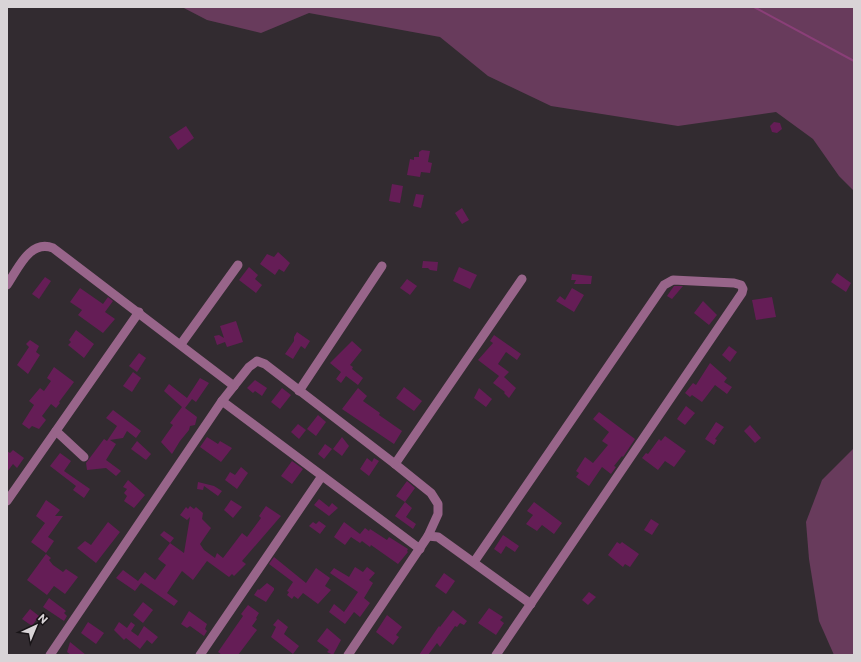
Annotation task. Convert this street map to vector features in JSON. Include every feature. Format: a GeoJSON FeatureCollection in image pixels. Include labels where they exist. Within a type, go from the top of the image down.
{"type":"FeatureCollection","features":[{"type":"Feature","properties":{"kind":"street"},"geometry":{"type":"LineString","coordinates":[[7,285],[30,251],[36,247],[46,246],[53,248],[181,344],[234,386]]}},
{"type":"Feature","properties":{"kind":"street"},"geometry":{"type":"LineString","coordinates":[[181,344],[238,265]]}},
{"type":"Feature","properties":{"kind":"street"},"geometry":{"type":"LineString","coordinates":[[299,391],[382,266]]}},
{"type":"Feature","properties":{"kind":"street"},"geometry":{"type":"LineString","coordinates":[[395,464],[522,279]]}},
{"type":"Feature","properties":{"kind":"street"},"geometry":{"type":"LineString","coordinates":[[474,562],[664,285],[673,280],[739,284],[743,287],[742,293],[496,655]]}},
{"type":"Feature","properties":{"kind":"street"},"geometry":{"type":"LineString","coordinates":[[7,501],[139,312]]}},
{"type":"Feature","properties":{"kind":"street"},"geometry":{"type":"LineString","coordinates":[[50,655],[222,401],[249,367],[256,361],[265,364],[395,464],[431,493],[438,504],[438,514],[428,536],[348,655]]}},
{"type":"Feature","properties":{"kind":"street"},"geometry":{"type":"LineString","coordinates":[[222,401],[420,549]]}},
{"type":"Feature","properties":{"kind":"street"},"geometry":{"type":"LineString","coordinates":[[56,431],[84,458]]}},
{"type":"Feature","properties":{"kind":"street"},"geometry":{"type":"LineString","coordinates":[[200,655],[322,476]]}},
{"type":"Feature","properties":{"kind":"street"},"geometry":{"type":"LineString","coordinates":[[428,536],[438,537],[531,604]]}},
{"type":"Feature","properties":{"kind":"shaded area"},"geometry":{"type":"Polygon","coordinates":[[[182,7],[854,7],[854,191],[839,176],[813,139],[776,112],[678,126],[551,106],[488,76],[440,37],[309,13],[261,33],[207,20],[182,7]]]}},
{"type":"Feature","properties":{"kind":"shaded area"},"geometry":{"type":"Polygon","coordinates":[[[854,448],[854,655],[834,655],[819,621],[809,559],[806,522],[822,480],[854,448]]]}},
{"type":"Feature","properties":{"kind":"building"},"geometry":{"type":"Polygon","coordinates":[[[774,122],[780,123],[782,129],[777,133],[772,132],[770,126],[774,122]]]}},
{"type":"Feature","properties":{"kind":"building"},"geometry":{"type":"Polygon","coordinates":[[[186,126],[194,138],[178,150],[169,137],[186,126]]]}},
{"type":"Feature","properties":{"kind":"building"},"geometry":{"type":"Polygon","coordinates":[[[422,150],[430,151],[428,162],[432,163],[430,173],[421,172],[420,177],[407,175],[410,159],[414,160],[414,157],[419,157],[419,152],[422,150]]]}},
{"type":"Feature","properties":{"kind":"building"},"geometry":{"type":"Polygon","coordinates":[[[392,184],[403,186],[400,203],[389,201],[392,184]]]}},
{"type":"Feature","properties":{"kind":"building"},"geometry":{"type":"Polygon","coordinates":[[[416,194],[424,195],[421,208],[413,206],[416,194]]]}},
{"type":"Feature","properties":{"kind":"building"},"geometry":{"type":"Polygon","coordinates":[[[462,208],[469,220],[462,224],[455,213],[462,208]]]}},
{"type":"Feature","properties":{"kind":"building"},"geometry":{"type":"Polygon","coordinates":[[[278,252],[290,263],[284,272],[279,269],[275,275],[260,264],[267,254],[274,257],[278,252]]]}},
{"type":"Feature","properties":{"kind":"building"},"geometry":{"type":"Polygon","coordinates":[[[423,261],[438,262],[437,271],[422,268],[423,261]]]}},
{"type":"Feature","properties":{"kind":"building"},"geometry":{"type":"Polygon","coordinates":[[[249,267],[258,275],[255,279],[262,285],[256,293],[239,280],[249,267]]]}},
{"type":"Feature","properties":{"kind":"building"},"geometry":{"type":"Polygon","coordinates":[[[459,267],[477,275],[470,289],[453,281],[459,267]]]}},
{"type":"Feature","properties":{"kind":"building"},"geometry":{"type":"Polygon","coordinates":[[[837,273],[851,283],[846,292],[831,282],[837,273]]]}},
{"type":"Feature","properties":{"kind":"building"},"geometry":{"type":"Polygon","coordinates":[[[572,274],[592,276],[591,284],[574,284],[576,280],[571,280],[572,274]]]}},
{"type":"Feature","properties":{"kind":"building"},"geometry":{"type":"Polygon","coordinates":[[[45,277],[51,281],[39,299],[32,294],[45,277]]]}},
{"type":"Feature","properties":{"kind":"building"},"geometry":{"type":"Polygon","coordinates":[[[407,279],[417,286],[410,295],[400,288],[407,279]]]}},
{"type":"Feature","properties":{"kind":"building"},"geometry":{"type":"Polygon","coordinates":[[[674,286],[683,286],[672,299],[667,296],[674,286]]]}},
{"type":"Feature","properties":{"kind":"building"},"geometry":{"type":"Polygon","coordinates":[[[80,288],[103,304],[108,297],[113,301],[105,312],[115,319],[103,333],[78,315],[82,310],[70,302],[80,288]]]}},
{"type":"Feature","properties":{"kind":"building"},"geometry":{"type":"Polygon","coordinates":[[[572,288],[584,295],[574,312],[556,301],[560,296],[565,300],[572,288]]]}},
{"type":"Feature","properties":{"kind":"building"},"geometry":{"type":"Polygon","coordinates":[[[772,297],[776,317],[756,320],[752,300],[772,297]]]}},
{"type":"Feature","properties":{"kind":"building"},"geometry":{"type":"Polygon","coordinates":[[[703,301],[717,315],[709,325],[694,313],[703,301]]]}},
{"type":"Feature","properties":{"kind":"building"},"geometry":{"type":"Polygon","coordinates":[[[236,321],[243,342],[227,347],[225,342],[217,345],[214,336],[219,335],[224,338],[220,326],[236,321]]]}},
{"type":"Feature","properties":{"kind":"building"},"geometry":{"type":"Polygon","coordinates":[[[76,330],[94,344],[84,358],[68,345],[71,342],[69,340],[76,330]]]}},
{"type":"Feature","properties":{"kind":"building"},"geometry":{"type":"Polygon","coordinates":[[[297,332],[310,341],[305,349],[301,346],[293,359],[285,354],[294,341],[294,337],[297,332]]]}},
{"type":"Feature","properties":{"kind":"building"},"geometry":{"type":"Polygon","coordinates":[[[494,335],[521,354],[517,360],[506,352],[498,364],[509,372],[504,377],[516,388],[509,398],[504,393],[505,392],[493,383],[499,376],[478,360],[493,343],[490,341],[494,335]]]}},
{"type":"Feature","properties":{"kind":"building"},"geometry":{"type":"Polygon","coordinates":[[[30,340],[39,346],[36,352],[40,355],[28,374],[17,365],[29,347],[26,344],[30,340]]]}},
{"type":"Feature","properties":{"kind":"building"},"geometry":{"type":"Polygon","coordinates":[[[352,341],[362,350],[350,365],[353,367],[352,369],[363,378],[358,385],[346,376],[341,383],[336,379],[341,372],[330,363],[352,341]]]}},
{"type":"Feature","properties":{"kind":"building"},"geometry":{"type":"Polygon","coordinates":[[[729,346],[737,352],[730,362],[722,355],[729,346]]]}},
{"type":"Feature","properties":{"kind":"building"},"geometry":{"type":"Polygon","coordinates":[[[139,353],[146,358],[137,372],[129,366],[139,353]]]}},
{"type":"Feature","properties":{"kind":"building"},"geometry":{"type":"Polygon","coordinates":[[[710,363],[727,378],[724,382],[732,387],[727,394],[715,385],[702,402],[692,395],[690,397],[685,393],[693,383],[696,385],[710,363]]]}},
{"type":"Feature","properties":{"kind":"building"},"geometry":{"type":"Polygon","coordinates":[[[54,367],[74,382],[56,408],[51,404],[42,416],[46,420],[39,429],[32,426],[29,429],[22,424],[34,405],[29,401],[40,388],[44,391],[51,381],[47,378],[54,367]]]}},
{"type":"Feature","properties":{"kind":"building"},"geometry":{"type":"Polygon","coordinates":[[[133,372],[141,378],[132,392],[123,386],[133,372]]]}},
{"type":"Feature","properties":{"kind":"building"},"geometry":{"type":"Polygon","coordinates":[[[200,378],[209,383],[196,402],[192,399],[185,408],[197,417],[195,425],[190,426],[189,430],[172,454],[161,442],[173,425],[170,423],[182,407],[164,391],[169,384],[187,398],[200,378]]]}},
{"type":"Feature","properties":{"kind":"building"},"geometry":{"type":"Polygon","coordinates":[[[255,380],[267,388],[262,396],[255,391],[253,393],[247,388],[255,380]]]}},
{"type":"Feature","properties":{"kind":"building"},"geometry":{"type":"Polygon","coordinates":[[[404,387],[422,401],[414,411],[396,398],[404,387]]]}},
{"type":"Feature","properties":{"kind":"building"},"geometry":{"type":"Polygon","coordinates":[[[282,388],[291,395],[280,409],[271,402],[282,388]]]}},
{"type":"Feature","properties":{"kind":"building"},"geometry":{"type":"Polygon","coordinates":[[[358,388],[367,396],[363,401],[380,413],[379,415],[402,431],[394,444],[342,409],[358,388]]]}},
{"type":"Feature","properties":{"kind":"building"},"geometry":{"type":"Polygon","coordinates":[[[479,388],[492,399],[486,407],[474,398],[479,388]]]}},
{"type":"Feature","properties":{"kind":"building"},"geometry":{"type":"Polygon","coordinates":[[[686,406],[695,413],[685,425],[677,419],[686,406]]]}},
{"type":"Feature","properties":{"kind":"building"},"geometry":{"type":"Polygon","coordinates":[[[113,410],[141,431],[136,438],[127,431],[123,438],[110,440],[116,444],[106,460],[121,471],[116,476],[106,468],[87,470],[86,463],[104,439],[107,441],[117,426],[106,418],[113,410]]]}},
{"type":"Feature","properties":{"kind":"building"},"geometry":{"type":"Polygon","coordinates":[[[599,412],[635,439],[623,457],[622,456],[614,466],[616,467],[611,474],[602,467],[589,486],[576,477],[579,473],[576,471],[585,457],[593,463],[608,445],[602,441],[609,432],[593,419],[599,412]]]}},
{"type":"Feature","properties":{"kind":"building"},"geometry":{"type":"Polygon","coordinates":[[[318,415],[326,422],[316,436],[307,429],[318,415]]]}},
{"type":"Feature","properties":{"kind":"building"},"geometry":{"type":"Polygon","coordinates":[[[716,422],[724,427],[715,439],[717,440],[714,445],[705,439],[716,422]]]}},
{"type":"Feature","properties":{"kind":"building"},"geometry":{"type":"Polygon","coordinates":[[[298,424],[306,430],[299,439],[291,432],[298,424]]]}},
{"type":"Feature","properties":{"kind":"building"},"geometry":{"type":"Polygon","coordinates":[[[750,425],[761,438],[755,443],[744,431],[750,425]]]}},
{"type":"Feature","properties":{"kind":"building"},"geometry":{"type":"Polygon","coordinates":[[[665,436],[686,451],[674,467],[665,461],[658,470],[642,458],[646,453],[648,454],[659,439],[661,441],[665,436]]]}},
{"type":"Feature","properties":{"kind":"building"},"geometry":{"type":"Polygon","coordinates":[[[207,437],[218,444],[220,441],[232,448],[221,462],[200,447],[207,437]]]}},
{"type":"Feature","properties":{"kind":"building"},"geometry":{"type":"Polygon","coordinates":[[[342,437],[349,446],[342,456],[333,449],[342,437]]]}},
{"type":"Feature","properties":{"kind":"building"},"geometry":{"type":"Polygon","coordinates":[[[137,441],[151,454],[146,460],[131,449],[137,441]]]}},
{"type":"Feature","properties":{"kind":"building"},"geometry":{"type":"Polygon","coordinates":[[[325,444],[332,449],[324,459],[318,454],[325,444]]]}},
{"type":"Feature","properties":{"kind":"building"},"geometry":{"type":"Polygon","coordinates":[[[13,450],[24,458],[17,468],[13,464],[7,472],[7,451],[10,453],[13,450]]]}},
{"type":"Feature","properties":{"kind":"building"},"geometry":{"type":"Polygon","coordinates":[[[60,453],[71,461],[64,471],[90,489],[84,498],[73,490],[76,486],[50,466],[60,453]]]}},
{"type":"Feature","properties":{"kind":"building"},"geometry":{"type":"Polygon","coordinates":[[[367,458],[372,462],[374,458],[379,461],[369,476],[360,469],[367,458]]]}},
{"type":"Feature","properties":{"kind":"building"},"geometry":{"type":"Polygon","coordinates":[[[292,461],[303,469],[292,484],[281,476],[292,461]]]}},
{"type":"Feature","properties":{"kind":"building"},"geometry":{"type":"Polygon","coordinates":[[[241,467],[248,473],[237,489],[225,480],[230,472],[235,475],[241,467]]]}},
{"type":"Feature","properties":{"kind":"building"},"geometry":{"type":"Polygon","coordinates":[[[128,480],[145,495],[134,508],[124,501],[127,496],[124,493],[127,489],[123,487],[128,480]]]}},
{"type":"Feature","properties":{"kind":"building"},"geometry":{"type":"Polygon","coordinates":[[[407,481],[415,488],[405,502],[396,496],[407,481]]]}},
{"type":"Feature","properties":{"kind":"building"},"geometry":{"type":"Polygon","coordinates":[[[198,482],[214,486],[222,491],[218,496],[204,486],[203,490],[197,489],[198,482]]]}},
{"type":"Feature","properties":{"kind":"building"},"geometry":{"type":"Polygon","coordinates":[[[319,499],[329,507],[332,503],[338,508],[329,516],[314,505],[319,499]]]}},
{"type":"Feature","properties":{"kind":"building"},"geometry":{"type":"Polygon","coordinates":[[[46,500],[60,510],[55,516],[63,516],[48,537],[54,541],[46,553],[31,542],[45,523],[36,516],[46,500]]]}},
{"type":"Feature","properties":{"kind":"building"},"geometry":{"type":"Polygon","coordinates":[[[231,500],[242,507],[233,518],[224,510],[231,500]]]}},
{"type":"Feature","properties":{"kind":"building"},"geometry":{"type":"Polygon","coordinates":[[[405,502],[412,508],[406,517],[416,524],[413,529],[395,516],[405,502]]]}},
{"type":"Feature","properties":{"kind":"building"},"geometry":{"type":"Polygon","coordinates":[[[534,502],[562,523],[554,534],[542,525],[537,531],[526,524],[533,515],[527,511],[534,502]]]}},
{"type":"Feature","properties":{"kind":"building"},"geometry":{"type":"Polygon","coordinates":[[[190,506],[194,509],[196,507],[203,513],[202,519],[211,528],[200,544],[204,550],[215,558],[217,553],[223,558],[242,533],[247,537],[261,518],[259,516],[266,506],[281,516],[242,561],[246,564],[234,576],[232,574],[229,577],[207,561],[193,580],[182,571],[167,593],[178,601],[174,606],[141,583],[135,591],[116,578],[123,570],[138,581],[145,572],[155,580],[166,565],[158,559],[170,543],[184,553],[190,517],[187,520],[180,515],[186,507],[188,509],[190,506]]]}},
{"type":"Feature","properties":{"kind":"building"},"geometry":{"type":"Polygon","coordinates":[[[651,519],[659,524],[652,535],[644,530],[651,519]]]}},
{"type":"Feature","properties":{"kind":"building"},"geometry":{"type":"Polygon","coordinates":[[[319,521],[326,526],[320,534],[309,526],[313,522],[316,524],[319,521]]]}},
{"type":"Feature","properties":{"kind":"building"},"geometry":{"type":"Polygon","coordinates":[[[108,522],[120,532],[96,563],[77,548],[85,541],[91,545],[108,522]]]}},
{"type":"Feature","properties":{"kind":"building"},"geometry":{"type":"Polygon","coordinates":[[[344,522],[360,534],[365,528],[369,531],[370,529],[387,540],[389,537],[408,549],[408,552],[398,564],[371,545],[370,547],[362,541],[360,543],[351,537],[345,545],[334,537],[344,522]]]}},
{"type":"Feature","properties":{"kind":"building"},"geometry":{"type":"Polygon","coordinates":[[[164,531],[174,538],[170,543],[160,535],[164,531]]]}},
{"type":"Feature","properties":{"kind":"building"},"geometry":{"type":"Polygon","coordinates":[[[503,535],[519,546],[515,552],[506,546],[501,554],[494,549],[503,535]]]}},
{"type":"Feature","properties":{"kind":"building"},"geometry":{"type":"Polygon","coordinates":[[[617,542],[620,544],[622,542],[639,554],[630,567],[625,564],[623,567],[608,555],[617,542]]]}},
{"type":"Feature","properties":{"kind":"building"},"geometry":{"type":"Polygon","coordinates":[[[46,554],[51,558],[49,560],[53,565],[63,572],[66,569],[78,577],[65,594],[54,586],[47,595],[27,580],[46,554]]]}},
{"type":"Feature","properties":{"kind":"building"},"geometry":{"type":"Polygon","coordinates":[[[274,557],[306,583],[316,568],[330,578],[325,586],[331,590],[318,604],[303,593],[298,599],[294,596],[292,599],[287,595],[289,592],[287,591],[293,582],[269,564],[274,557]]]}},
{"type":"Feature","properties":{"kind":"building"},"geometry":{"type":"Polygon","coordinates":[[[355,567],[363,572],[367,567],[375,573],[369,580],[373,583],[364,598],[370,603],[360,617],[354,612],[345,624],[329,612],[334,604],[344,612],[358,592],[330,573],[334,568],[349,577],[355,567]]]}},
{"type":"Feature","properties":{"kind":"building"},"geometry":{"type":"Polygon","coordinates":[[[444,573],[455,581],[446,594],[435,586],[444,573]]]}},
{"type":"Feature","properties":{"kind":"building"},"geometry":{"type":"Polygon","coordinates":[[[267,583],[274,588],[274,590],[266,602],[254,595],[258,589],[259,590],[267,583]]]}},
{"type":"Feature","properties":{"kind":"building"},"geometry":{"type":"Polygon","coordinates":[[[589,592],[596,597],[588,605],[582,600],[589,592]]]}},
{"type":"Feature","properties":{"kind":"building"},"geometry":{"type":"Polygon","coordinates":[[[49,598],[66,611],[64,613],[67,616],[64,621],[43,607],[49,598]]]}},
{"type":"Feature","properties":{"kind":"building"},"geometry":{"type":"Polygon","coordinates":[[[143,602],[153,610],[143,623],[133,615],[143,602]]]}},
{"type":"Feature","properties":{"kind":"building"},"geometry":{"type":"Polygon","coordinates":[[[248,605],[259,613],[252,626],[257,630],[238,655],[222,655],[218,652],[243,616],[241,614],[248,605]]]}},
{"type":"Feature","properties":{"kind":"building"},"geometry":{"type":"Polygon","coordinates":[[[489,608],[503,617],[500,620],[504,623],[496,635],[478,623],[489,608]]]}},
{"type":"Feature","properties":{"kind":"building"},"geometry":{"type":"Polygon","coordinates":[[[30,609],[39,616],[32,626],[22,619],[30,609]]]}},
{"type":"Feature","properties":{"kind":"building"},"geometry":{"type":"Polygon","coordinates":[[[453,610],[467,621],[464,625],[460,623],[457,627],[455,626],[440,647],[437,643],[428,655],[419,655],[439,626],[440,627],[453,610]]]}},
{"type":"Feature","properties":{"kind":"building"},"geometry":{"type":"Polygon","coordinates":[[[189,611],[207,624],[205,629],[207,631],[204,636],[190,626],[187,628],[181,624],[189,611]]]}},
{"type":"Feature","properties":{"kind":"building"},"geometry":{"type":"Polygon","coordinates":[[[387,615],[402,627],[396,635],[399,637],[393,645],[376,632],[387,615]]]}},
{"type":"Feature","properties":{"kind":"building"},"geometry":{"type":"Polygon","coordinates":[[[278,619],[288,627],[284,634],[299,646],[293,654],[271,637],[276,627],[273,625],[278,619]]]}},
{"type":"Feature","properties":{"kind":"building"},"geometry":{"type":"Polygon","coordinates":[[[88,622],[104,633],[96,644],[81,633],[88,622]]]}},
{"type":"Feature","properties":{"kind":"building"},"geometry":{"type":"Polygon","coordinates":[[[119,622],[127,628],[131,622],[135,625],[131,631],[138,636],[144,626],[158,637],[152,644],[147,640],[140,649],[126,638],[124,640],[114,630],[119,622]]]}},
{"type":"Feature","properties":{"kind":"building"},"geometry":{"type":"Polygon","coordinates":[[[327,628],[341,640],[333,655],[327,652],[329,650],[317,641],[327,628]]]}},
{"type":"Feature","properties":{"kind":"building"},"geometry":{"type":"Polygon","coordinates":[[[70,642],[86,655],[71,655],[67,652],[70,642]]]}},
{"type":"Feature","properties":{"kind":"waterway"},"geometry":{"type":"LineString","coordinates":[[754,7],[854,61]]}}]}
